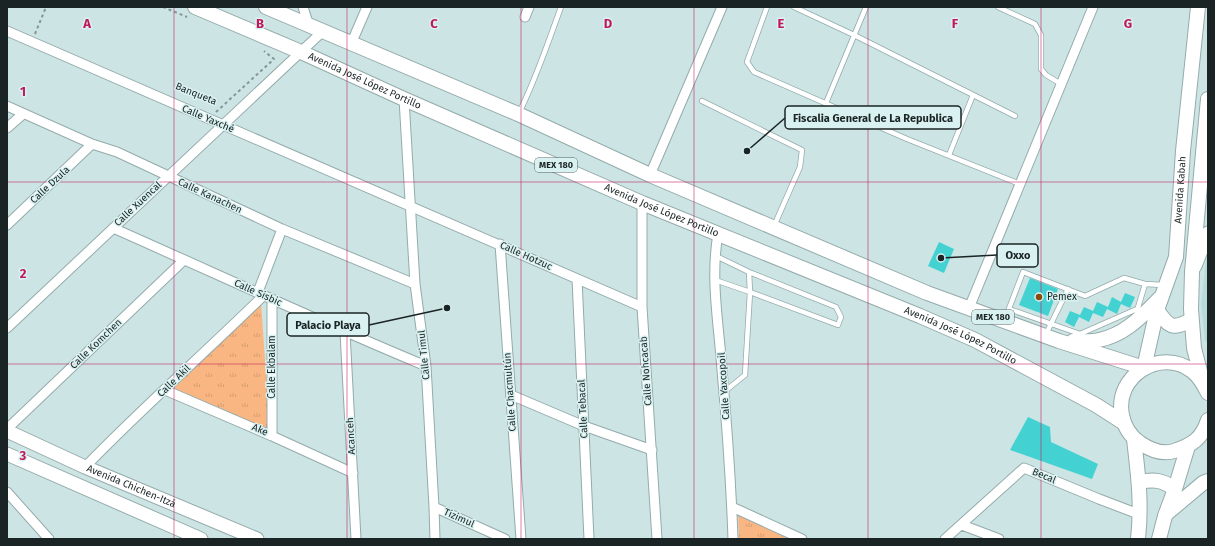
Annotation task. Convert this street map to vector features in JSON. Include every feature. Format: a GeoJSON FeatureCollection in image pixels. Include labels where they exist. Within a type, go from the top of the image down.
{"type":"FeatureCollection","features":[{"type":"Feature","properties":{"kind":"main road","name":"MEX 180"},"geometry":{"type":"LineString","coordinates":[[266,7],[518,114],[650,175],[927,293],[969,308],[1007,315],[1048,330],[1059,341],[1144,368]]}},
{"type":"Feature","properties":{"kind":"main road","name":"Avenida Kabah"},"geometry":{"type":"LineString","coordinates":[[1144,368],[1157,310],[1176,257],[1183,151],[1198,7]]}},
{"type":"Feature","properties":{"kind":"main road","name":"Avenida José López Portillo"},"geometry":{"type":"LineString","coordinates":[[193,13],[301,52],[404,99],[642,203],[976,340],[1096,405],[1124,423]]}},
{"type":"Feature","properties":{"kind":"main road","name":"Avenida Kabah"},"geometry":{"type":"LineString","coordinates":[[1206,388],[1194,348],[1192,326],[1192,272],[1208,99]]}},
{"type":"Feature","properties":{"kind":"main road"},"geometry":{"type":"LineString","coordinates":[[1192,272],[1208,233]]}},
{"type":"Feature","properties":{"kind":"main road"},"geometry":{"type":"LineString","coordinates":[[1059,341],[1080,337],[1097,341],[1109,338],[1123,331],[1132,324],[1164,291]]}},
{"type":"Feature","properties":{"kind":"main road"},"geometry":{"type":"LineString","coordinates":[[1157,310],[1172,326],[1192,326],[1208,362]]}},
{"type":"Feature","properties":{"kind":"main road"},"geometry":{"type":"LineString","coordinates":[[1197,445],[1170,452],[1150,450],[1134,439],[1124,423],[1121,410],[1122,396],[1127,383],[1134,375],[1144,368],[1160,363],[1176,364],[1192,371],[1206,388]]}},
{"type":"Feature","properties":{"kind":"main road"},"geometry":{"type":"LineString","coordinates":[[1159,539],[1164,516],[1175,489],[1208,420]]}},
{"type":"Feature","properties":{"kind":"main road","name":"Avenida Chichen-Itzá"},"geometry":{"type":"LineString","coordinates":[[7,430],[85,467],[257,539]]}},
{"type":"Feature","properties":{"kind":"main road"},"geometry":{"type":"LineString","coordinates":[[1134,439],[1141,515],[1138,539]]}},
{"type":"Feature","properties":{"kind":"main road","name":"Avenida Chichen-Itzá"},"geometry":{"type":"LineString","coordinates":[[7,454],[201,539]]}},
{"type":"Feature","properties":{"kind":"main road"},"geometry":{"type":"LineString","coordinates":[[1139,482],[1153,480],[1165,482],[1175,489]]}},
{"type":"Feature","properties":{"kind":"main road"},"geometry":{"type":"LineString","coordinates":[[1164,516],[1208,481]]}},
{"type":"Feature","properties":{"kind":"street"},"geometry":{"type":"LineString","coordinates":[[303,7],[309,26]]}},
{"type":"Feature","properties":{"kind":"street"},"geometry":{"type":"LineString","coordinates":[[351,44],[367,7]]}},
{"type":"Feature","properties":{"kind":"street"},"geometry":{"type":"LineString","coordinates":[[525,17],[529,7]]}},
{"type":"Feature","properties":{"kind":"street"},"geometry":{"type":"LineString","coordinates":[[650,175],[722,7]]}},
{"type":"Feature","properties":{"kind":"street"},"geometry":{"type":"LineString","coordinates":[[969,308],[1093,7]]}},
{"type":"Feature","properties":{"kind":"street","name":"Calle Yaxché"},"geometry":{"type":"LineString","coordinates":[[7,31],[410,205]]}},
{"type":"Feature","properties":{"kind":"street","name":"Calle Xuencal"},"geometry":{"type":"LineString","coordinates":[[8,324],[113,228],[322,32]]}},
{"type":"Feature","properties":{"kind":"street","name":"Calle Timul"},"geometry":{"type":"LineString","coordinates":[[404,99],[415,284],[426,366],[435,539]]}},
{"type":"Feature","properties":{"kind":"street","name":"Calle Kanachen"},"geometry":{"type":"LineString","coordinates":[[7,106],[92,144],[117,152],[282,229],[415,284]]}},
{"type":"Feature","properties":{"kind":"street"},"geometry":{"type":"LineString","coordinates":[[7,128],[23,114]]}},
{"type":"Feature","properties":{"kind":"street","name":"Calle Dzula"},"geometry":{"type":"LineString","coordinates":[[7,225],[92,144]]}},
{"type":"Feature","properties":{"kind":"street","name":"Calle Nohcacab"},"geometry":{"type":"LineString","coordinates":[[642,203],[642,307],[657,539]]}},
{"type":"Feature","properties":{"kind":"street","name":"Calle Hotzuc"},"geometry":{"type":"LineString","coordinates":[[410,205],[642,307]]}},
{"type":"Feature","properties":{"kind":"street","name":"Calle Sisbic"},"geometry":{"type":"LineString","coordinates":[[113,228],[344,332],[426,366]]}},
{"type":"Feature","properties":{"kind":"street"},"geometry":{"type":"LineString","coordinates":[[261,294],[282,229]]}},
{"type":"Feature","properties":{"kind":"street","name":"Calle Yaxcopoil"},"geometry":{"type":"LineString","coordinates":[[718,234],[715,256],[715,280],[732,507],[733,539]]}},
{"type":"Feature","properties":{"kind":"street","name":"Calle Chacmultún"},"geometry":{"type":"LineString","coordinates":[[500,244],[521,539]]}},
{"type":"Feature","properties":{"kind":"street","name":"Calle Komchen"},"geometry":{"type":"LineString","coordinates":[[7,430],[184,260]]}},
{"type":"Feature","properties":{"kind":"street","name":"Calle Tebacal"},"geometry":{"type":"LineString","coordinates":[[577,279],[589,539]]}},
{"type":"Feature","properties":{"kind":"street","name":"Calle Akil"},"geometry":{"type":"LineString","coordinates":[[85,467],[123,428],[166,390],[261,294]]}},
{"type":"Feature","properties":{"kind":"street","name":"Calle Ekbalam"},"geometry":{"type":"LineString","coordinates":[[272,299],[272,436]]}},
{"type":"Feature","properties":{"kind":"street","name":"Acanceh"},"geometry":{"type":"LineString","coordinates":[[344,332],[356,539]]}},
{"type":"Feature","properties":{"kind":"street","name":"Ake"},"geometry":{"type":"LineString","coordinates":[[166,390],[353,473]]}},
{"type":"Feature","properties":{"kind":"street"},"geometry":{"type":"LineString","coordinates":[[511,395],[584,426],[652,450]]}},
{"type":"Feature","properties":{"kind":"street","name":"Becal"},"geometry":{"type":"LineString","coordinates":[[945,539],[1024,468],[1141,515]]}},
{"type":"Feature","properties":{"kind":"street"},"geometry":{"type":"LineString","coordinates":[[7,492],[50,539]]}},
{"type":"Feature","properties":{"kind":"street"},"geometry":{"type":"LineString","coordinates":[[732,507],[802,539]]}},
{"type":"Feature","properties":{"kind":"street","name":"Tizimul"},"geometry":{"type":"LineString","coordinates":[[434,508],[505,539]]}},
{"type":"Feature","properties":{"kind":"street"},"geometry":{"type":"LineString","coordinates":[[962,524],[999,539]]}},
{"type":"Feature","properties":{"kind":"lane"},"geometry":{"type":"LineString","coordinates":[[518,114],[527,98],[546,51],[561,7]]}},
{"type":"Feature","properties":{"kind":"lane"},"geometry":{"type":"LineString","coordinates":[[767,7],[748,62],[754,72],[907,139],[1020,184]]}},
{"type":"Feature","properties":{"kind":"lane"},"geometry":{"type":"LineString","coordinates":[[794,7],[854,35],[1015,116]]}},
{"type":"Feature","properties":{"kind":"lane"},"geometry":{"type":"LineString","coordinates":[[826,103],[866,7]]}},
{"type":"Feature","properties":{"kind":"lane"},"geometry":{"type":"LineString","coordinates":[[998,7],[1035,24],[1041,35],[1041,69],[1046,75],[1061,84]]}},
{"type":"Feature","properties":{"kind":"lane"},"geometry":{"type":"LineString","coordinates":[[949,155],[973,95]]}},
{"type":"Feature","properties":{"kind":"lane"},"geometry":{"type":"LineString","coordinates":[[702,101],[802,150],[800,167],[774,228]]}},
{"type":"Feature","properties":{"kind":"lane"},"geometry":{"type":"LineString","coordinates":[[715,256],[749,272],[836,307],[841,317],[838,325],[715,280]]}},
{"type":"Feature","properties":{"kind":"lane"},"geometry":{"type":"LineString","coordinates":[[724,392],[745,376],[750,292],[749,272]]}},
{"type":"Feature","properties":{"kind":"lane"},"geometry":{"type":"LineString","coordinates":[[1007,315],[1023,272],[1085,296],[1124,278],[1164,291]]}},
{"type":"Feature","properties":{"kind":"lane"},"geometry":{"type":"LineString","coordinates":[[1132,324],[1145,284]]}},
{"type":"Feature","properties":{"kind":"lane"},"geometry":{"type":"LineString","coordinates":[[1068,289],[1048,330],[1080,337],[1137,309]]}},
{"type":"Feature","properties":{"kind":"path"},"geometry":{"type":"LineString","coordinates":[[35,35],[46,7]]}},
{"type":"Feature","properties":{"kind":"path"},"geometry":{"type":"LineString","coordinates":[[163,7],[193,13]]}},
{"type":"Feature","properties":{"kind":"path","name":"Banqueta"},"geometry":{"type":"LineString","coordinates":[[210,109],[217,112],[274,59],[262,48]]}},
{"type":"Feature","properties":{"kind":"shaded area"},"geometry":{"type":"Polygon","coordinates":[[[1208,254],[1208,344],[1205,340],[1201,304],[1208,254]]]}},
{"type":"Feature","properties":{"kind":"green space"},"geometry":{"type":"Polygon","coordinates":[[[261,302],[270,432],[174,388],[261,302]]]}},
{"type":"Feature","properties":{"kind":"green space"},"geometry":{"type":"Polygon","coordinates":[[[738,511],[788,539],[739,539],[738,511]]]}},
{"type":"Feature","properties":{"kind":"building"},"geometry":{"type":"Polygon","coordinates":[[[939,242],[954,249],[944,273],[928,266],[939,242]]]}},
{"type":"Feature","properties":{"kind":"building","name":"Pemex"},"geometry":{"type":"Polygon","coordinates":[[[1030,278],[1058,289],[1048,316],[1019,305],[1030,278]]]}},
{"type":"Feature","properties":{"kind":"building","name":"Pemex"},"geometry":{"type":"Polygon","coordinates":[[[1125,293],[1135,297],[1130,308],[1121,304],[1117,314],[1107,309],[1103,317],[1093,313],[1089,322],[1079,317],[1074,327],[1065,322],[1070,311],[1080,315],[1084,307],[1093,311],[1097,302],[1108,307],[1112,297],[1121,302],[1125,293]]]}},
{"type":"Feature","properties":{"kind":"building"},"geometry":{"type":"Polygon","coordinates":[[[1028,417],[1050,427],[1051,442],[1098,464],[1092,479],[1010,450],[1028,417]]]}},
{"type":"Feature","properties":{"kind":"place","name":"Fiscalia General de La Republica"},"geometry":{"type":"Point","coordinates":[747,151]}},
{"type":"Feature","properties":{"kind":"place","name":"Oxxo"},"geometry":{"type":"Point","coordinates":[941,258]}},
{"type":"Feature","properties":{"kind":"place","name":"Pemex"},"geometry":{"type":"Point","coordinates":[1039,297]}},
{"type":"Feature","properties":{"kind":"place","name":"Palacio Playa"},"geometry":{"type":"Point","coordinates":[447,308]}}]}
